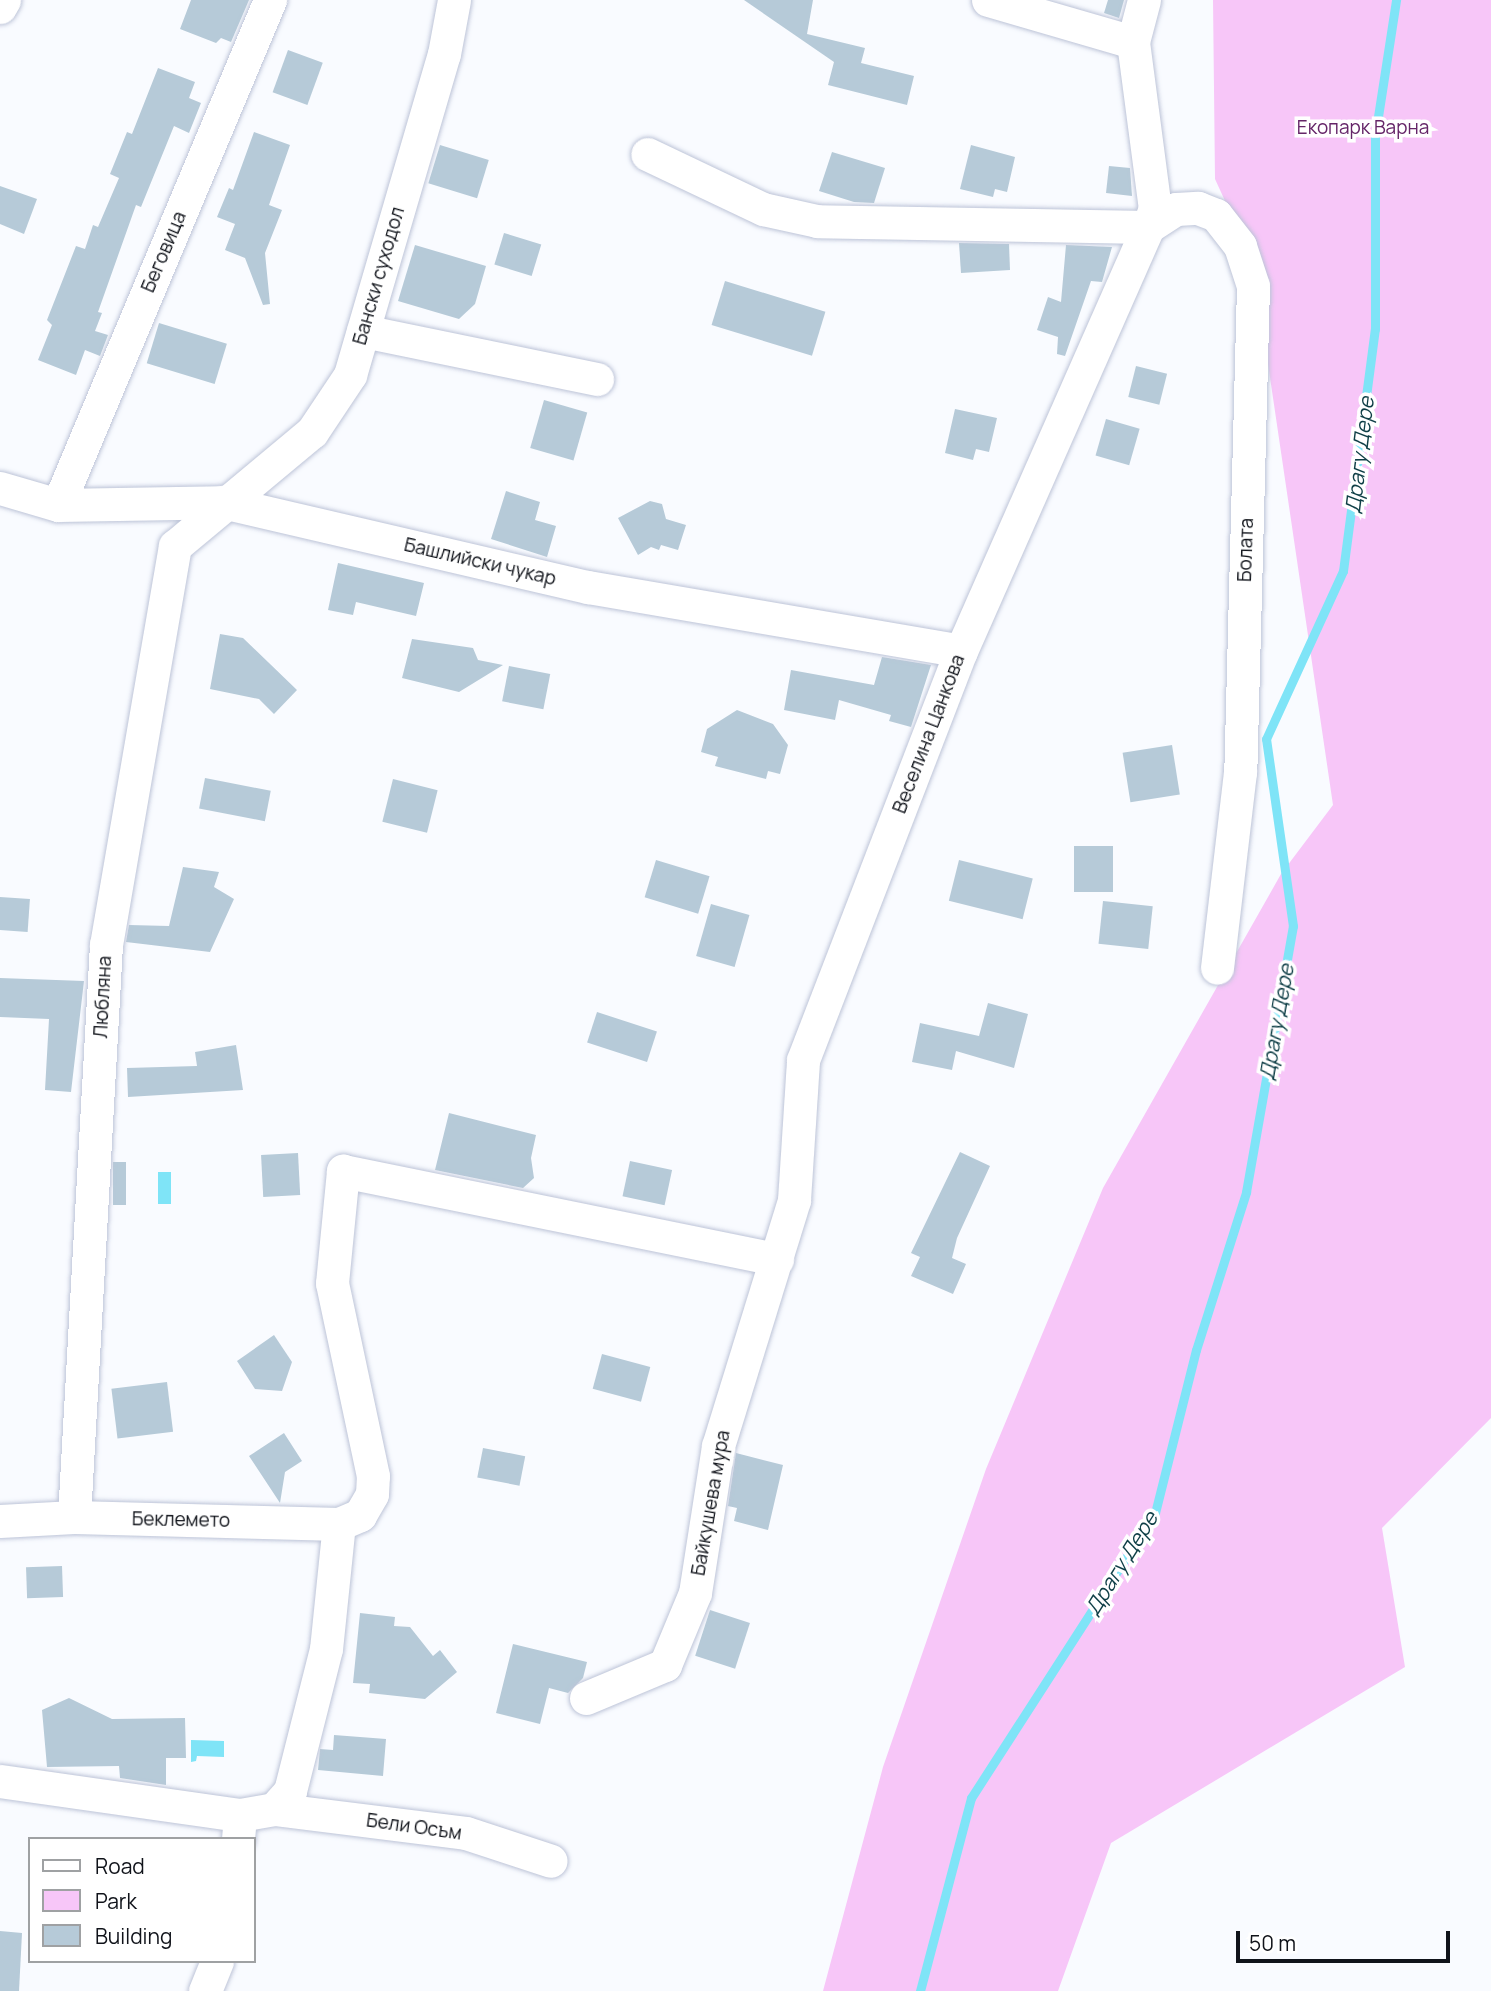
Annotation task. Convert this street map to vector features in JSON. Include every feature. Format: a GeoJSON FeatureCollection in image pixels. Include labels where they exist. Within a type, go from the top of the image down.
{"type":"FeatureCollection","features":[{"type":"Feature","properties":{"kind":"street"},"geometry":{"type":"LineString","coordinates":[[0,7],[4,0]]}},
{"type":"Feature","properties":{"kind":"street","name":"Беговица"},"geometry":{"type":"LineString","coordinates":[[58,505],[270,0]]}},
{"type":"Feature","properties":{"kind":"street","name":"Бански суходол"},"geometry":{"type":"LineString","coordinates":[[222,502],[312,432],[350,374],[444,54],[454,0]]}},
{"type":"Feature","properties":{"kind":"street"},"geometry":{"type":"LineString","coordinates":[[988,0],[1133,42]]}},
{"type":"Feature","properties":{"kind":"street","name":"Веселина Цанкова"},"geometry":{"type":"LineString","coordinates":[[776,1259],[794,1200],[803,1060],[961,651],[1155,208],[1133,42],[1144,0]]}},
{"type":"Feature","properties":{"kind":"street"},"geometry":{"type":"LineString","coordinates":[[647,153],[763,209],[817,221],[1148,227]]}},
{"type":"Feature","properties":{"kind":"street","name":"Болата"},"geometry":{"type":"LineString","coordinates":[[1148,227],[1175,209],[1198,208],[1216,215],[1240,246],[1253,286],[1240,772],[1217,968]]}},
{"type":"Feature","properties":{"kind":"street"},"geometry":{"type":"LineString","coordinates":[[363,331],[597,379]]}},
{"type":"Feature","properties":{"kind":"street","name":"Башлийски чукар"},"geometry":{"type":"LineString","coordinates":[[0,488],[58,505],[222,502],[588,587],[961,651]]}},
{"type":"Feature","properties":{"kind":"street","name":"Любляна"},"geometry":{"type":"LineString","coordinates":[[74,1517],[106,945],[175,546],[222,502]]}},
{"type":"Feature","properties":{"kind":"street"},"geometry":{"type":"LineString","coordinates":[[274,1809],[290,1790],[326,1649],[350,1519],[372,1494],[373,1476],[332,1283],[343,1171],[776,1259]]}},
{"type":"Feature","properties":{"kind":"street","name":"Байкушева мура"},"geometry":{"type":"LineString","coordinates":[[586,1698],[665,1665],[695,1593],[718,1446],[776,1259]]}},
{"type":"Feature","properties":{"kind":"street","name":"Беклемето"},"geometry":{"type":"LineString","coordinates":[[0,1521],[74,1517],[350,1519]]}},
{"type":"Feature","properties":{"kind":"street"},"geometry":{"type":"LineString","coordinates":[[0,1782],[239,1827]]}},
{"type":"Feature","properties":{"kind":"street","name":"Бели Осъм"},"geometry":{"type":"LineString","coordinates":[[239,1827],[274,1809],[466,1833],[551,1861]]}},
{"type":"Feature","properties":{"kind":"street"},"geometry":{"type":"LineString","coordinates":[[205,1991],[216,1963]]}},
{"type":"Feature","properties":{"kind":"green space","name":"Екопарк Варна"},"geometry":{"type":"Polygon","coordinates":[[[1213,0],[1491,0],[1491,1418],[1382,1528],[1405,1667],[1111,1843],[1058,1991],[823,1991],[883,1767],[986,1469],[1103,1188],[1281,874],[1333,805],[1253,262],[1215,179],[1213,0]]]}},
{"type":"Feature","properties":{"kind":"water"},"geometry":{"type":"Polygon","coordinates":[[[158,1172],[171,1172],[171,1204],[158,1204],[158,1172]]]}},
{"type":"Feature","properties":{"kind":"water"},"geometry":{"type":"Polygon","coordinates":[[[191,1740],[224,1741],[224,1757],[197,1756],[196,1761],[191,1762],[191,1740]]]}},
{"type":"Feature","properties":{"kind":"building"},"geometry":{"type":"Polygon","coordinates":[[[191,0],[249,0],[231,42],[221,38],[216,43],[180,29],[191,0]]]}},
{"type":"Feature","properties":{"kind":"building"},"geometry":{"type":"Polygon","coordinates":[[[744,0],[813,0],[807,34],[865,48],[861,63],[914,76],[907,105],[828,85],[834,62],[744,0]]]}},
{"type":"Feature","properties":{"kind":"building"},"geometry":{"type":"Polygon","coordinates":[[[1108,0],[1124,0],[1119,18],[1104,13],[1108,0]]]}},
{"type":"Feature","properties":{"kind":"building"},"geometry":{"type":"Polygon","coordinates":[[[288,50],[323,63],[307,105],[273,92],[288,50]]]}},
{"type":"Feature","properties":{"kind":"building"},"geometry":{"type":"Polygon","coordinates":[[[158,68],[195,82],[189,98],[201,103],[189,133],[174,126],[141,207],[136,205],[98,312],[102,313],[95,331],[108,335],[100,356],[85,350],[76,375],[38,360],[52,325],[47,320],[76,246],[85,249],[93,225],[98,227],[119,178],[110,174],[127,132],[132,134],[158,68]]]}},
{"type":"Feature","properties":{"kind":"building"},"geometry":{"type":"Polygon","coordinates":[[[254,132],[290,145],[269,205],[282,210],[265,253],[270,304],[263,305],[245,258],[225,250],[235,224],[217,217],[229,188],[233,190],[254,132]]]}},
{"type":"Feature","properties":{"kind":"building"},"geometry":{"type":"Polygon","coordinates":[[[440,145],[489,160],[477,198],[428,183],[440,145]]]}},
{"type":"Feature","properties":{"kind":"building"},"geometry":{"type":"Polygon","coordinates":[[[971,145],[1015,157],[1007,192],[995,189],[993,197],[960,189],[971,145]]]}},
{"type":"Feature","properties":{"kind":"building"},"geometry":{"type":"Polygon","coordinates":[[[832,152],[885,168],[874,203],[854,202],[819,191],[832,152]]]}},
{"type":"Feature","properties":{"kind":"building"},"geometry":{"type":"Polygon","coordinates":[[[1109,166],[1130,168],[1132,196],[1106,193],[1109,166]]]}},
{"type":"Feature","properties":{"kind":"building"},"geometry":{"type":"Polygon","coordinates":[[[0,186],[37,199],[24,234],[0,224],[0,186]]]}},
{"type":"Feature","properties":{"kind":"building"},"geometry":{"type":"Polygon","coordinates":[[[504,233],[541,244],[532,276],[494,265],[504,233]]]}},
{"type":"Feature","properties":{"kind":"building"},"geometry":{"type":"Polygon","coordinates":[[[959,243],[1009,244],[1010,270],[961,273],[959,243]]]}},
{"type":"Feature","properties":{"kind":"building"},"geometry":{"type":"Polygon","coordinates":[[[415,245],[486,266],[475,304],[459,319],[398,301],[415,245]]]}},
{"type":"Feature","properties":{"kind":"building"},"geometry":{"type":"Polygon","coordinates":[[[1066,245],[1112,247],[1102,282],[1091,281],[1065,356],[1057,354],[1058,337],[1037,330],[1048,297],[1061,302],[1066,245]]]}},
{"type":"Feature","properties":{"kind":"building"},"geometry":{"type":"Polygon","coordinates":[[[725,281],[825,312],[812,356],[712,325],[725,281]]]}},
{"type":"Feature","properties":{"kind":"building"},"geometry":{"type":"Polygon","coordinates":[[[159,323],[227,344],[215,384],[147,363],[159,323]]]}},
{"type":"Feature","properties":{"kind":"building"},"geometry":{"type":"Polygon","coordinates":[[[1136,366],[1167,374],[1159,405],[1128,397],[1136,366]]]}},
{"type":"Feature","properties":{"kind":"building"},"geometry":{"type":"Polygon","coordinates":[[[544,400],[587,412],[573,460],[530,448],[544,400]]]}},
{"type":"Feature","properties":{"kind":"building"},"geometry":{"type":"Polygon","coordinates":[[[955,409],[997,418],[989,452],[976,449],[973,460],[945,453],[955,409]]]}},
{"type":"Feature","properties":{"kind":"building"},"geometry":{"type":"Polygon","coordinates":[[[1106,419],[1140,429],[1129,465],[1096,456],[1106,419]]]}},
{"type":"Feature","properties":{"kind":"building"},"geometry":{"type":"Polygon","coordinates":[[[506,491],[540,502],[535,520],[556,526],[547,557],[491,539],[506,491]]]}},
{"type":"Feature","properties":{"kind":"building"},"geometry":{"type":"Polygon","coordinates":[[[650,501],[662,504],[666,519],[686,525],[678,550],[661,545],[659,550],[651,547],[638,555],[618,518],[650,501]]]}},
{"type":"Feature","properties":{"kind":"building"},"geometry":{"type":"Polygon","coordinates":[[[338,563],[424,583],[416,616],[356,602],[353,615],[328,610],[338,563]]]}},
{"type":"Feature","properties":{"kind":"building"},"geometry":{"type":"Polygon","coordinates":[[[220,634],[243,638],[297,690],[274,714],[259,699],[210,689],[220,634]]]}},
{"type":"Feature","properties":{"kind":"building"},"geometry":{"type":"Polygon","coordinates":[[[412,639],[473,648],[478,660],[503,665],[459,692],[402,678],[412,639]]]}},
{"type":"Feature","properties":{"kind":"building"},"geometry":{"type":"Polygon","coordinates":[[[882,657],[931,665],[911,727],[889,721],[891,715],[839,700],[835,720],[784,710],[791,670],[874,685],[882,657]]]}},
{"type":"Feature","properties":{"kind":"building"},"geometry":{"type":"Polygon","coordinates":[[[509,666],[550,674],[543,709],[502,701],[509,666]]]}},
{"type":"Feature","properties":{"kind":"building"},"geometry":{"type":"Polygon","coordinates":[[[737,710],[773,724],[788,745],[780,774],[768,771],[766,779],[715,766],[718,757],[701,752],[707,729],[737,710]]]}},
{"type":"Feature","properties":{"kind":"building"},"geometry":{"type":"Polygon","coordinates":[[[1172,745],[1180,794],[1130,802],[1123,753],[1172,745]]]}},
{"type":"Feature","properties":{"kind":"building"},"geometry":{"type":"Polygon","coordinates":[[[205,778],[271,791],[265,821],[199,808],[205,778]]]}},
{"type":"Feature","properties":{"kind":"building"},"geometry":{"type":"Polygon","coordinates":[[[393,779],[438,790],[427,833],[382,822],[393,779]]]}},
{"type":"Feature","properties":{"kind":"building"},"geometry":{"type":"Polygon","coordinates":[[[1074,846],[1113,846],[1113,892],[1074,892],[1074,846]]]}},
{"type":"Feature","properties":{"kind":"building"},"geometry":{"type":"Polygon","coordinates":[[[656,860],[710,876],[698,914],[645,897],[656,860]]]}},
{"type":"Feature","properties":{"kind":"building"},"geometry":{"type":"Polygon","coordinates":[[[959,860],[1033,878],[1023,919],[949,901],[959,860]]]}},
{"type":"Feature","properties":{"kind":"building"},"geometry":{"type":"Polygon","coordinates":[[[183,867],[219,872],[214,887],[234,899],[210,952],[126,942],[129,925],[169,926],[183,867]]]}},
{"type":"Feature","properties":{"kind":"building"},"geometry":{"type":"Polygon","coordinates":[[[0,897],[30,899],[28,932],[0,930],[0,897]]]}},
{"type":"Feature","properties":{"kind":"building"},"geometry":{"type":"Polygon","coordinates":[[[1103,901],[1153,906],[1148,949],[1099,944],[1103,901]]]}},
{"type":"Feature","properties":{"kind":"building"},"geometry":{"type":"Polygon","coordinates":[[[711,904],[749,915],[735,967],[696,956],[711,904]]]}},
{"type":"Feature","properties":{"kind":"building"},"geometry":{"type":"Polygon","coordinates":[[[0,978],[84,981],[71,1092],[45,1090],[49,1019],[0,1017],[0,978]]]}},
{"type":"Feature","properties":{"kind":"building"},"geometry":{"type":"Polygon","coordinates":[[[988,1003],[1028,1014],[1014,1068],[956,1051],[952,1070],[912,1062],[920,1023],[979,1036],[988,1003]]]}},
{"type":"Feature","properties":{"kind":"building"},"geometry":{"type":"Polygon","coordinates":[[[597,1012],[657,1031],[647,1062],[587,1042],[597,1012]]]}},
{"type":"Feature","properties":{"kind":"building"},"geometry":{"type":"Polygon","coordinates":[[[236,1045],[243,1090],[128,1097],[127,1068],[197,1066],[195,1052],[236,1045]]]}},
{"type":"Feature","properties":{"kind":"building"},"geometry":{"type":"Polygon","coordinates":[[[449,1113],[536,1135],[531,1158],[534,1178],[523,1188],[435,1170],[449,1113]]]}},
{"type":"Feature","properties":{"kind":"building"},"geometry":{"type":"Polygon","coordinates":[[[960,1152],[990,1166],[957,1238],[952,1258],[966,1264],[953,1294],[911,1276],[920,1257],[911,1253],[960,1152]]]}},
{"type":"Feature","properties":{"kind":"building"},"geometry":{"type":"Polygon","coordinates":[[[298,1153],[300,1195],[263,1197],[261,1155],[298,1153]]]}},
{"type":"Feature","properties":{"kind":"building"},"geometry":{"type":"Polygon","coordinates":[[[630,1161],[672,1170],[665,1205],[623,1196],[630,1161]]]}},
{"type":"Feature","properties":{"kind":"building"},"geometry":{"type":"Polygon","coordinates":[[[113,1162],[126,1162],[126,1205],[113,1205],[113,1162]]]}},
{"type":"Feature","properties":{"kind":"building"},"geometry":{"type":"Polygon","coordinates":[[[274,1335],[292,1362],[282,1391],[255,1389],[237,1361],[274,1335]]]}},
{"type":"Feature","properties":{"kind":"building"},"geometry":{"type":"Polygon","coordinates":[[[602,1354],[650,1367],[641,1402],[593,1389],[602,1354]]]}},
{"type":"Feature","properties":{"kind":"building"},"geometry":{"type":"Polygon","coordinates":[[[167,1382],[173,1432],[118,1438],[111,1389],[167,1382]]]}},
{"type":"Feature","properties":{"kind":"building"},"geometry":{"type":"Polygon","coordinates":[[[284,1433],[302,1461],[285,1472],[280,1503],[249,1456],[284,1433]]]}},
{"type":"Feature","properties":{"kind":"building"},"geometry":{"type":"Polygon","coordinates":[[[483,1448],[525,1456],[519,1486],[477,1477],[483,1448]]]}},
{"type":"Feature","properties":{"kind":"building"},"geometry":{"type":"Polygon","coordinates":[[[736,1453],[783,1465],[768,1530],[734,1521],[737,1508],[728,1506],[736,1453]]]}},
{"type":"Feature","properties":{"kind":"building"},"geometry":{"type":"Polygon","coordinates":[[[62,1566],[63,1597],[27,1598],[26,1567],[62,1566]]]}},
{"type":"Feature","properties":{"kind":"building"},"geometry":{"type":"Polygon","coordinates":[[[710,1610],[750,1623],[735,1669],[695,1656],[710,1610]]]}},
{"type":"Feature","properties":{"kind":"building"},"geometry":{"type":"Polygon","coordinates":[[[360,1613],[395,1617],[394,1626],[410,1627],[433,1656],[440,1650],[457,1672],[425,1699],[369,1693],[370,1684],[353,1683],[360,1613]]]}},
{"type":"Feature","properties":{"kind":"building"},"geometry":{"type":"Polygon","coordinates":[[[513,1644],[587,1662],[583,1678],[568,1693],[549,1688],[540,1724],[496,1713],[513,1644]]]}},
{"type":"Feature","properties":{"kind":"building"},"geometry":{"type":"Polygon","coordinates":[[[69,1698],[112,1719],[185,1718],[186,1758],[166,1758],[166,1785],[120,1778],[119,1766],[47,1767],[42,1710],[69,1698]]]}},
{"type":"Feature","properties":{"kind":"building"},"geometry":{"type":"Polygon","coordinates":[[[334,1735],[386,1739],[383,1776],[318,1770],[320,1749],[333,1750],[334,1735]]]}},
{"type":"Feature","properties":{"kind":"building"},"geometry":{"type":"Polygon","coordinates":[[[0,1931],[22,1933],[19,1991],[0,1991],[0,1931]]]}},
{"type":"Feature","properties":{"kind":"waterway","name":"Драгу Дере"},"geometry":{"type":"LineString","coordinates":[[920,1991],[971,1798],[1155,1513],[1196,1350],[1246,1192],[1293,926],[1266,739],[1343,571],[1375,329],[1375,136],[1396,0]]}}]}
